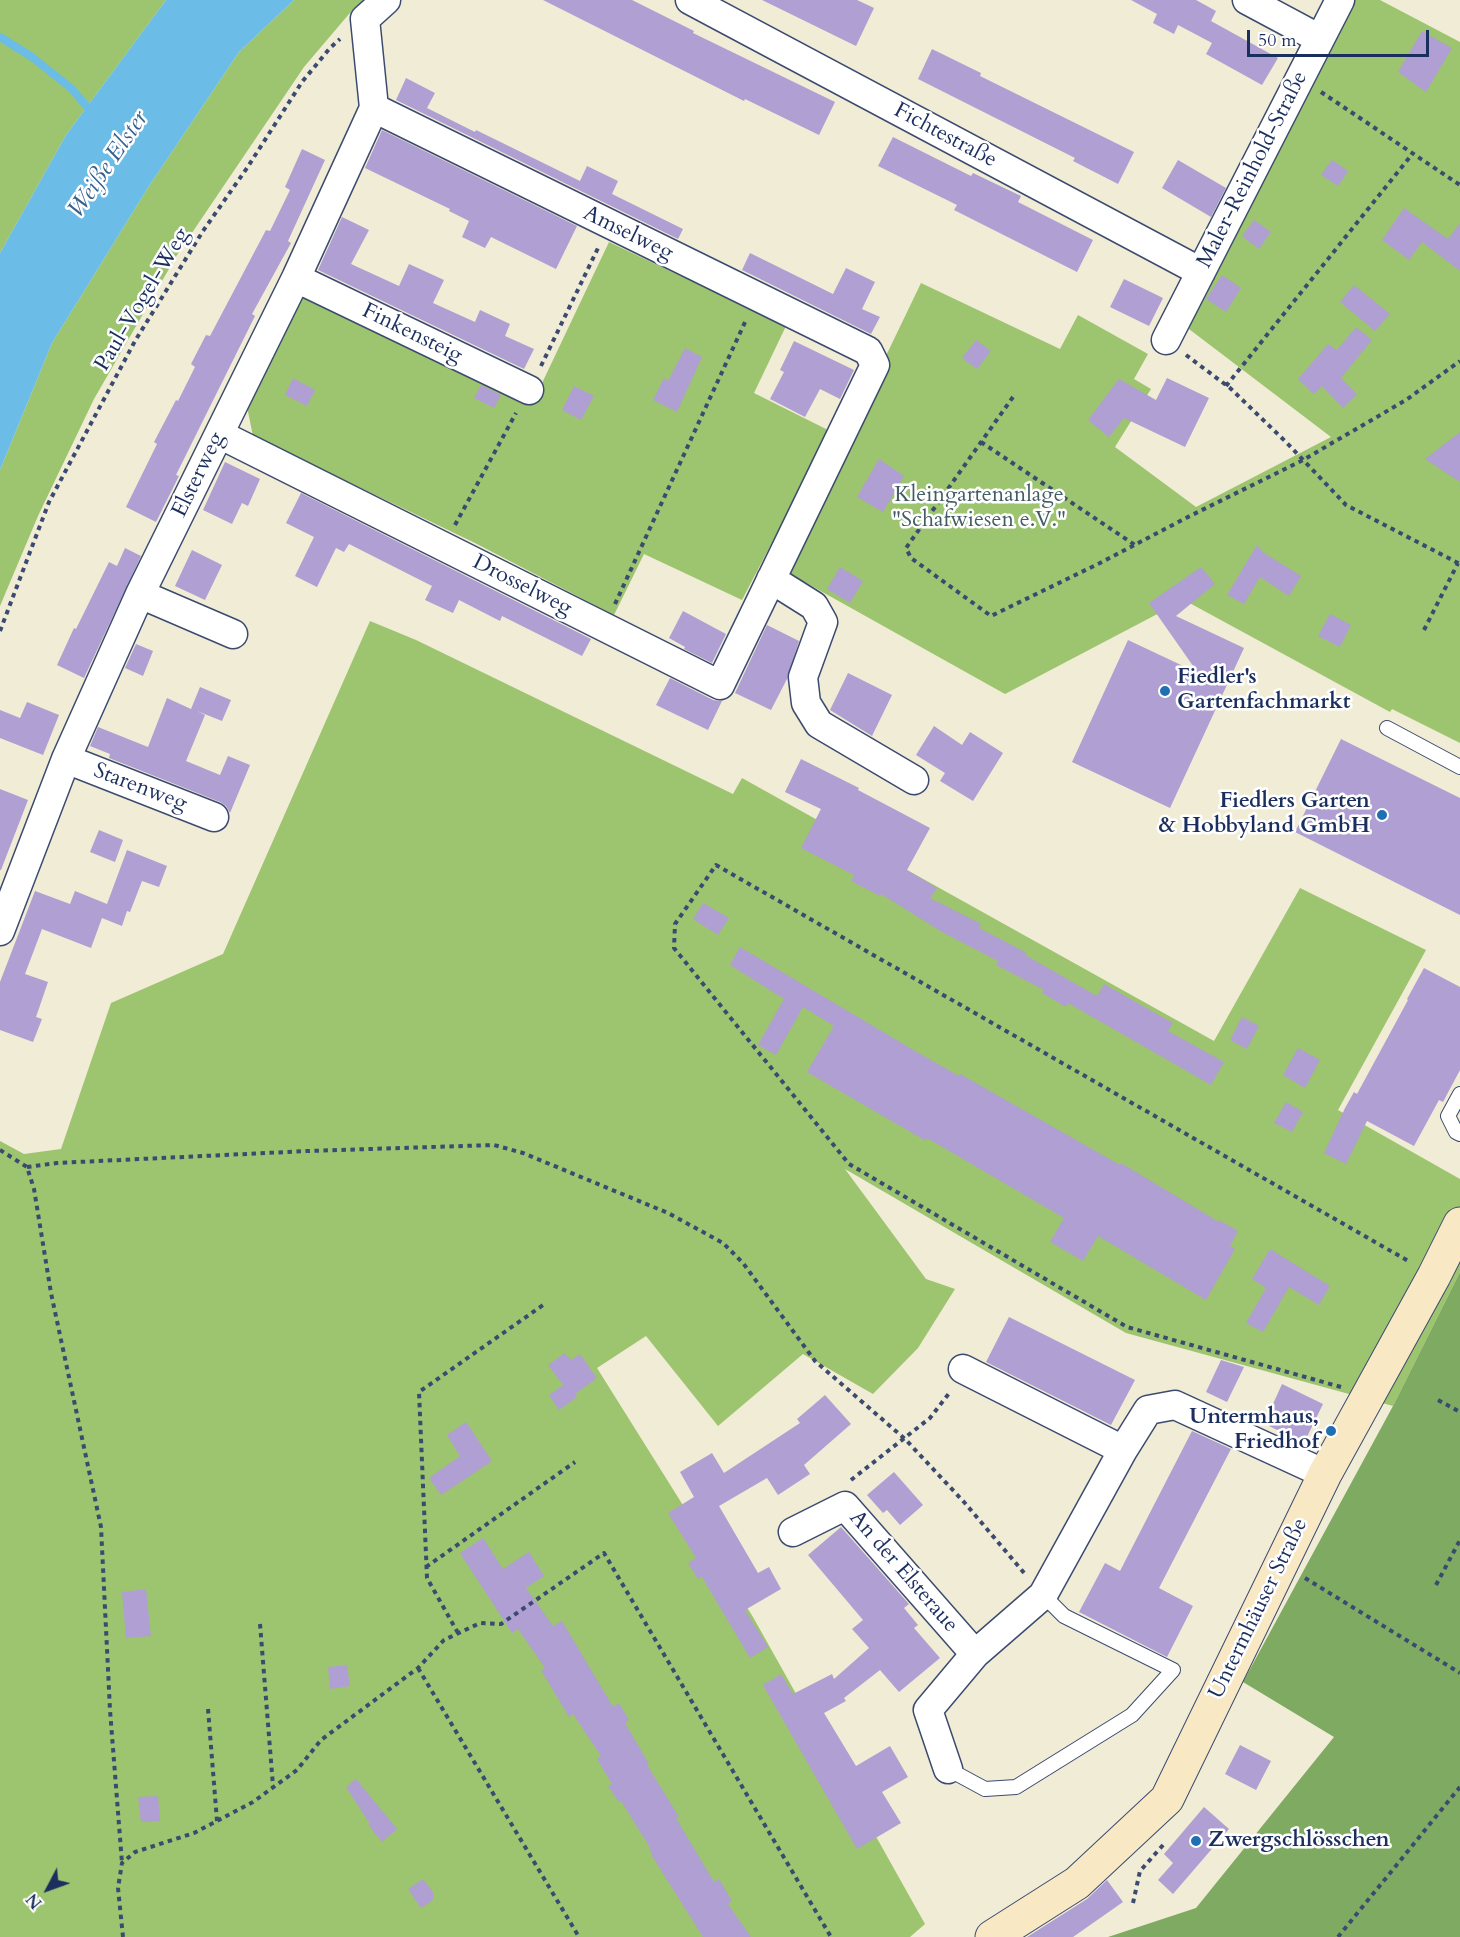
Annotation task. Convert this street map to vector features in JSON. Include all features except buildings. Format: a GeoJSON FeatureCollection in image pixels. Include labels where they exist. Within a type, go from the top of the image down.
{"type":"FeatureCollection","features":[{"type":"Feature","properties":{"kind":"main road","name":"Untermhäuser Straße"},"geometry":{"type":"LineString","coordinates":[[992,1937],[1077,1883],[1167,1799],[1325,1474],[1434,1276],[1460,1224]]}},
{"type":"Feature","properties":{"kind":"street"},"geometry":{"type":"LineString","coordinates":[[374,108],[365,19],[386,0]]}},
{"type":"Feature","properties":{"kind":"street","name":"Fichtestraße"},"geometry":{"type":"LineString","coordinates":[[690,0],[1201,272]]}},
{"type":"Feature","properties":{"kind":"street"},"geometry":{"type":"LineString","coordinates":[[1246,0],[1320,39]]}},
{"type":"Feature","properties":{"kind":"street","name":"Maler-Reinhold-Straße"},"geometry":{"type":"LineString","coordinates":[[1166,340],[1340,0]]}},
{"type":"Feature","properties":{"kind":"street","name":"Elsterweg"},"geometry":{"type":"LineString","coordinates":[[0,931],[66,759],[140,594],[296,278],[374,108]]}},
{"type":"Feature","properties":{"kind":"street","name":"Amselweg"},"geometry":{"type":"LineString","coordinates":[[374,108],[868,351],[875,365]]}},
{"type":"Feature","properties":{"kind":"street","name":"Finkensteig"},"geometry":{"type":"LineString","coordinates":[[296,278],[529,390]]}},
{"type":"Feature","properties":{"kind":"street","name":"Drosselweg"},"geometry":{"type":"LineString","coordinates":[[219,434],[720,685],[875,365]]}},
{"type":"Feature","properties":{"kind":"street"},"geometry":{"type":"LineString","coordinates":[[771,579],[814,606],[823,622],[803,677],[806,703],[819,724],[914,780]]}},
{"type":"Feature","properties":{"kind":"street"},"geometry":{"type":"LineString","coordinates":[[140,594],[233,634]]}},
{"type":"Feature","properties":{"kind":"street","name":"Starenweg"},"geometry":{"type":"LineString","coordinates":[[66,759],[214,817]]}},
{"type":"Feature","properties":{"kind":"street"},"geometry":{"type":"LineString","coordinates":[[963,1369],[1123,1450]]}},
{"type":"Feature","properties":{"kind":"street","name":"An der Elsteraue"},"geometry":{"type":"LineString","coordinates":[[948,1769],[928,1710],[975,1654],[1043,1595],[1123,1450],[1148,1410],[1175,1405],[1325,1474]]}},
{"type":"Feature","properties":{"kind":"street","name":"An der Elsteraue"},"geometry":{"type":"LineString","coordinates":[[793,1532],[843,1497],[975,1654]]}},
{"type":"Feature","properties":{"kind":"lane"},"geometry":{"type":"LineString","coordinates":[[1387,728],[1460,767]]}},
{"type":"Feature","properties":{"kind":"lane"},"geometry":{"type":"LineString","coordinates":[[1460,1094],[1448,1116],[1456,1132],[1460,1134]]}},
{"type":"Feature","properties":{"kind":"lane"},"geometry":{"type":"LineString","coordinates":[[948,1769],[985,1789],[1016,1787],[1132,1715],[1173,1670],[1064,1616],[1043,1595]]}},
{"type":"Feature","properties":{"kind":"path","name":"Paul-Vogel-Weg"},"geometry":{"type":"LineString","coordinates":[[0,631],[49,502],[135,340],[203,231],[302,82],[330,48],[365,19]]}},
{"type":"Feature","properties":{"kind":"path"},"geometry":{"type":"LineString","coordinates":[[1300,78],[1460,185]]}},
{"type":"Feature","properties":{"kind":"path"},"geometry":{"type":"LineString","coordinates":[[1226,386],[1413,153]]}},
{"type":"Feature","properties":{"kind":"path"},"geometry":{"type":"LineString","coordinates":[[604,627],[757,297]]}},
{"type":"Feature","properties":{"kind":"path"},"geometry":{"type":"LineString","coordinates":[[1166,340],[1226,386],[1346,505],[1459,563],[1424,630]]}},
{"type":"Feature","properties":{"kind":"path"},"geometry":{"type":"LineString","coordinates":[[1013,397],[906,548],[911,558],[991,616],[1303,460],[1406,400],[1460,361]]}},
{"type":"Feature","properties":{"kind":"path"},"geometry":{"type":"LineString","coordinates":[[981,442],[1135,545]]}},
{"type":"Feature","properties":{"kind":"path"},"geometry":{"type":"LineString","coordinates":[[1369,1395],[1127,1327],[849,1164],[674,948],[675,924],[716,865],[1434,1276]]}},
{"type":"Feature","properties":{"kind":"path"},"geometry":{"type":"LineString","coordinates":[[0,1150],[27,1167],[57,1163],[308,1151],[494,1145],[523,1153],[668,1213],[723,1243],[743,1263],[815,1361],[905,1439],[964,1502],[1043,1595]]}},
{"type":"Feature","properties":{"kind":"path"},"geometry":{"type":"LineString","coordinates":[[27,1167],[34,1189],[51,1293],[101,1527],[110,1710],[122,1863],[118,1888],[123,1937]]}},
{"type":"Feature","properties":{"kind":"path"},"geometry":{"type":"LineString","coordinates":[[458,1633],[427,1578],[419,1392],[546,1303]]}},
{"type":"Feature","properties":{"kind":"path"},"geometry":{"type":"LineString","coordinates":[[843,1497],[930,1418],[963,1369]]}},
{"type":"Feature","properties":{"kind":"path"},"geometry":{"type":"LineString","coordinates":[[1438,1400],[1460,1412]]}},
{"type":"Feature","properties":{"kind":"path"},"geometry":{"type":"LineString","coordinates":[[426,1567],[575,1462]]}},
{"type":"Feature","properties":{"kind":"path"},"geometry":{"type":"LineString","coordinates":[[1436,1585],[1460,1539]]}},
{"type":"Feature","properties":{"kind":"path"},"geometry":{"type":"LineString","coordinates":[[122,1863],[135,1852],[194,1833],[253,1802],[297,1770],[321,1740],[418,1668],[444,1640],[480,1623],[501,1624],[604,1552],[831,1937]]}},
{"type":"Feature","properties":{"kind":"path"},"geometry":{"type":"LineString","coordinates":[[1281,1563],[1460,1673]]}},
{"type":"Feature","properties":{"kind":"path"},"geometry":{"type":"LineString","coordinates":[[260,1624],[273,1787]]}},
{"type":"Feature","properties":{"kind":"path"},"geometry":{"type":"LineString","coordinates":[[418,1668],[579,1937]]}},
{"type":"Feature","properties":{"kind":"path"},"geometry":{"type":"LineString","coordinates":[[208,1708],[217,1821]]}},
{"type":"Feature","properties":{"kind":"path"},"geometry":{"type":"LineString","coordinates":[[1338,1937],[1460,1787]]}},
{"type":"Feature","properties":{"kind":"path"},"geometry":{"type":"LineString","coordinates":[[1133,1903],[1140,1871],[1170,1836]]}},
{"type":"Feature","properties":{"kind":"green space"},"geometry":{"type":"Polygon","coordinates":[[[0,0],[166,0],[66,135],[0,253],[0,0]]]}},
{"type":"Feature","properties":{"kind":"green space"},"geometry":{"type":"Polygon","coordinates":[[[294,0],[364,0],[349,14],[304,67],[177,255],[94,399],[38,516],[0,606],[0,470],[52,343],[149,186],[239,52],[294,0]]]}},
{"type":"Feature","properties":{"kind":"green space","name":"Kleingartenanlage \"Schafwiesen e.V.\""},"geometry":{"type":"Polygon","coordinates":[[[1355,0],[1380,0],[1460,42],[1460,743],[1392,709],[1390,712],[1184,600],[1005,694],[783,570],[921,283],[1060,349],[1078,315],[1148,354],[1134,379],[1151,389],[1115,447],[1196,507],[1331,437],[1185,326],[1355,0]]]}},
{"type":"Feature","properties":{"kind":"green space"},"geometry":{"type":"Polygon","coordinates":[[[609,242],[786,326],[754,393],[830,431],[742,600],[644,554],[614,615],[475,543],[253,436],[246,402],[300,292],[534,400],[609,242]]]}},
{"type":"Feature","properties":{"kind":"green space"},"geometry":{"type":"Polygon","coordinates":[[[370,621],[416,640],[733,794],[742,778],[1214,1041],[1300,888],[1426,950],[1338,1110],[1460,1179],[1460,1272],[1393,1406],[1126,1333],[845,1169],[926,1279],[955,1289],[918,1348],[873,1394],[803,1354],[718,1426],[646,1336],[597,1368],[753,1617],[925,1924],[910,1937],[0,1937],[0,1141],[24,1154],[61,1149],[111,1003],[223,954],[370,621]]]}},
{"type":"Feature","properties":{"kind":"green space"},"geometry":{"type":"Polygon","coordinates":[[[1460,1272],[1460,1937],[1108,1937],[1196,1908],[1334,1737],[1243,1682],[1393,1406],[1460,1272]]]}},
{"type":"Feature","properties":{"kind":"water","name":"Weiße Elster"},"geometry":{"type":"Polygon","coordinates":[[[166,0],[294,0],[239,52],[149,186],[52,343],[0,470],[0,253],[66,135],[166,0]]]}},
{"type":"Feature","properties":{"kind":"waterway"},"geometry":{"type":"LineString","coordinates":[[0,37],[32,57],[72,89],[93,114]]}},
{"type":"Feature","properties":{"kind":"place","name":"Fiedler's Gartenfachmarkt"},"geometry":{"type":"Point","coordinates":[1165,691]}},
{"type":"Feature","properties":{"kind":"place","name":"Fiedlers Garten & Hobbyland GmbH"},"geometry":{"type":"Point","coordinates":[1382,815]}},
{"type":"Feature","properties":{"kind":"place","name":"Untermhaus, Friedhof"},"geometry":{"type":"Point","coordinates":[1331,1431]}},
{"type":"Feature","properties":{"kind":"place","name":"Zwergschlösschen"},"geometry":{"type":"Point","coordinates":[1196,1841]}}]}
